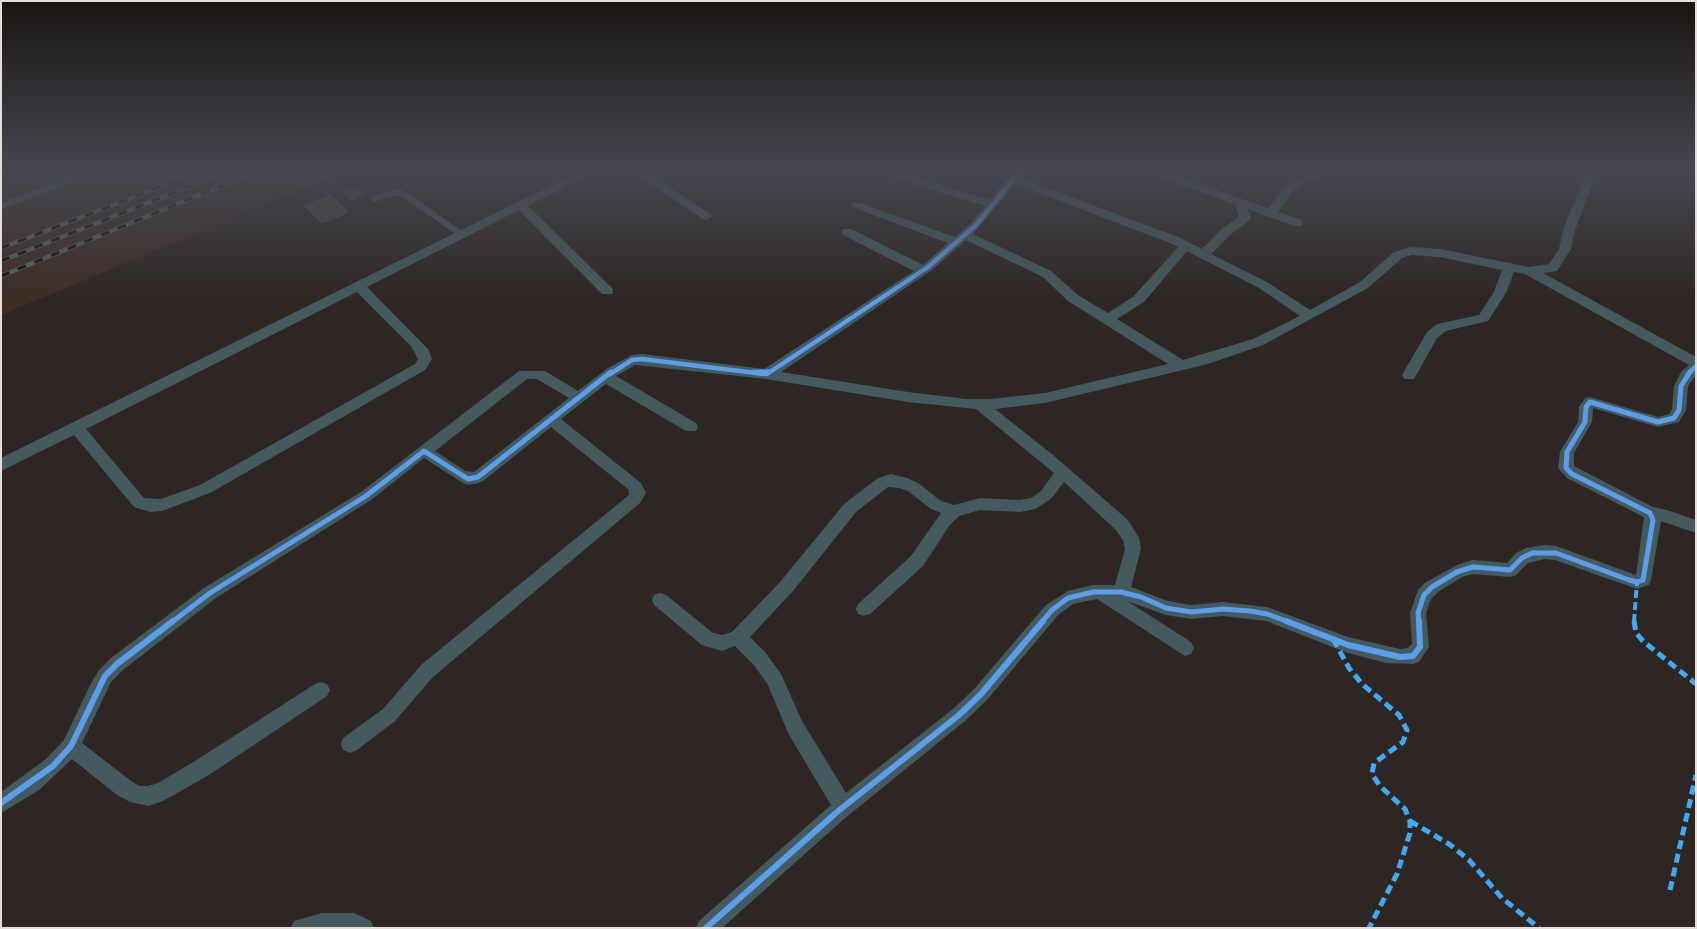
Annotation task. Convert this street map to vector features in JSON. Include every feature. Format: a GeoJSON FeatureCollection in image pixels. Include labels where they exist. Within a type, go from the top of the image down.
{"type":"FeatureCollection","features":[{"type":"Feature","properties":{"kind":"street"},"geometry":{"type":"LineString","coordinates":[[1,465],[498,215]]}},
{"type":"Feature","properties":{"kind":"street"},"geometry":{"type":"LineString","coordinates":[[531,215],[607,291]]}},
{"type":"Feature","properties":{"kind":"street"},"geometry":{"type":"LineString","coordinates":[[888,215],[961,239],[1047,274],[1073,298],[1181,365]]}},
{"type":"Feature","properties":{"kind":"street"},"geometry":{"type":"LineString","coordinates":[[766,374],[923,270],[961,239],[982,215]]}},
{"type":"Feature","properties":{"kind":"street"},"geometry":{"type":"LineString","coordinates":[[1114,215],[1185,246],[1269,288],[1310,316]]}},
{"type":"Feature","properties":{"kind":"street"},"geometry":{"type":"LineString","coordinates":[[1203,255],[1227,231],[1245,218],[1244,215]]}},
{"type":"Feature","properties":{"kind":"street"},"geometry":{"type":"LineString","coordinates":[[1277,215],[1298,223]]}},
{"type":"Feature","properties":{"kind":"street"},"geometry":{"type":"LineString","coordinates":[[1529,271],[1553,268],[1559,260],[1576,215]]}},
{"type":"Feature","properties":{"kind":"street"},"geometry":{"type":"LineString","coordinates":[[847,232],[923,270]]}},
{"type":"Feature","properties":{"kind":"street"},"geometry":{"type":"LineString","coordinates":[[1107,320],[1139,298],[1185,246]]}},
{"type":"Feature","properties":{"kind":"street"},"geometry":{"type":"LineString","coordinates":[[424,452],[460,475],[468,478],[478,477],[606,377],[632,360],[766,374],[908,397],[979,404],[1045,398],[1244,348],[1310,316],[1364,285],[1398,255],[1411,251],[1440,252],[1529,271],[1696,365],[1686,376],[1681,386],[1679,410],[1674,418],[1658,422],[1590,402],[1586,407],[1585,422],[1567,452],[1566,468],[1572,474],[1650,513],[1667,516],[1696,527]]}},
{"type":"Feature","properties":{"kind":"street"},"geometry":{"type":"LineString","coordinates":[[1409,375],[1424,347],[1442,327],[1483,318],[1500,293],[1509,267]]}},
{"type":"Feature","properties":{"kind":"street"},"geometry":{"type":"LineString","coordinates":[[76,427],[140,503],[150,506],[162,505],[205,489],[420,367],[425,359],[423,352],[358,286]]}},
{"type":"Feature","properties":{"kind":"street"},"geometry":{"type":"LineString","coordinates":[[1,803],[32,783],[71,746],[97,689],[105,676],[117,664],[210,593],[366,496],[524,374],[540,374],[579,398]]}},
{"type":"Feature","properties":{"kind":"street"},"geometry":{"type":"LineString","coordinates":[[606,377],[691,427]]}},
{"type":"Feature","properties":{"kind":"street"},"geometry":{"type":"LineString","coordinates":[[979,404],[1109,511],[1130,538],[1133,548],[1132,560],[1126,571],[1121,592]]}},
{"type":"Feature","properties":{"kind":"street"},"geometry":{"type":"LineString","coordinates":[[350,744],[389,715],[427,671],[635,499],[638,493],[636,487],[552,420]]}},
{"type":"Feature","properties":{"kind":"street"},"geometry":{"type":"LineString","coordinates":[[864,609],[917,561],[943,521],[954,511],[980,504],[1020,506],[1035,503],[1046,495],[1063,472]]}},
{"type":"Feature","properties":{"kind":"street"},"geometry":{"type":"LineString","coordinates":[[660,600],[708,640],[722,643],[738,637],[786,586],[850,508],[883,482],[891,480],[902,482],[913,487],[936,505],[954,511]]}},
{"type":"Feature","properties":{"kind":"street"},"geometry":{"type":"LineString","coordinates":[[706,928],[843,807],[942,730],[981,694],[1058,604],[1080,594],[1121,592],[1186,612],[1240,610],[1266,614],[1369,651],[1400,657],[1413,656],[1420,647],[1419,603],[1432,586],[1457,572],[1473,567],[1510,570],[1522,558],[1532,553],[1545,552],[1556,553],[1629,580],[1637,582],[1643,580],[1653,520],[1650,513]]}},
{"type":"Feature","properties":{"kind":"street"},"geometry":{"type":"LineString","coordinates":[[1100,592],[1185,648]]}},
{"type":"Feature","properties":{"kind":"street"},"geometry":{"type":"LineString","coordinates":[[738,637],[760,659],[775,680],[795,726],[843,807]]}},
{"type":"Feature","properties":{"kind":"street"},"geometry":{"type":"LineString","coordinates":[[71,746],[124,788],[136,795],[148,796],[162,792],[202,768],[321,690]]}},
{"type":"Feature","properties":{"kind":"street"},"geometry":{"type":"LineString","coordinates":[[301,928],[322,924],[354,924],[364,928]]}},
{"type":"Feature","properties":{"kind":"lane"},"geometry":{"type":"LineString","coordinates":[[435,215],[462,234]]}},
{"type":"Feature","properties":{"kind":"shaded area"},"geometry":{"type":"Polygon","coordinates":[[[1,215],[240,215],[1,315],[1,215]]]}},
{"type":"Feature","properties":{"kind":"building"},"geometry":{"type":"Polygon","coordinates":[[[314,215],[340,215],[322,223],[314,215]]]}},
{"type":"Feature","properties":{"kind":"railway"},"geometry":{"type":"LineString","coordinates":[[1,248],[86,215]]}},
{"type":"Feature","properties":{"kind":"railway"},"geometry":{"type":"LineString","coordinates":[[1,261],[116,215]]}},
{"type":"Feature","properties":{"kind":"railway"},"geometry":{"type":"LineString","coordinates":[[1,276],[150,215]]}},
{"type":"Feature","properties":{"kind":"marked path"},"geometry":{"type":"LineString","coordinates":[[1637,582],[1634,619],[1636,633],[1643,641],[1696,684]]}},
{"type":"Feature","properties":{"kind":"marked path"},"geometry":{"type":"LineString","coordinates":[[1333,639],[1349,668],[1362,684],[1399,715],[1407,730],[1403,742],[1381,756],[1374,763],[1372,774],[1380,786],[1405,809],[1410,821],[1410,833],[1397,874],[1369,928]]}},
{"type":"Feature","properties":{"kind":"marked path"},"geometry":{"type":"LineString","coordinates":[[1670,890],[1696,775]]}},
{"type":"Feature","properties":{"kind":"marked path"},"geometry":{"type":"LineString","coordinates":[[1410,821],[1449,844],[1469,860],[1502,898],[1539,928]]}},
{"type":"Feature","properties":{"kind":"cycle path"},"geometry":{"type":"LineString","coordinates":[[1,803],[32,783],[53,766],[71,746],[97,689],[105,676],[117,664],[210,593],[366,496],[424,451],[468,479],[478,477],[613,371],[632,360],[642,359],[766,374],[928,267],[976,225],[984,215]]}},
{"type":"Feature","properties":{"kind":"cycle path"},"geometry":{"type":"LineString","coordinates":[[706,928],[837,812],[959,715],[981,694],[1052,610],[1068,598],[1093,592],[1121,592],[1141,597],[1166,608],[1191,612],[1223,609],[1267,614],[1348,645],[1400,657],[1413,656],[1420,647],[1418,613],[1424,595],[1432,587],[1457,572],[1473,567],[1510,570],[1522,558],[1532,553],[1545,552],[1556,553],[1629,580],[1637,582],[1643,580],[1653,520],[1650,513],[1572,474],[1566,468],[1567,452],[1585,422],[1586,407],[1590,402],[1658,422],[1674,418],[1679,410],[1681,386],[1686,376],[1696,366]]}}]}
